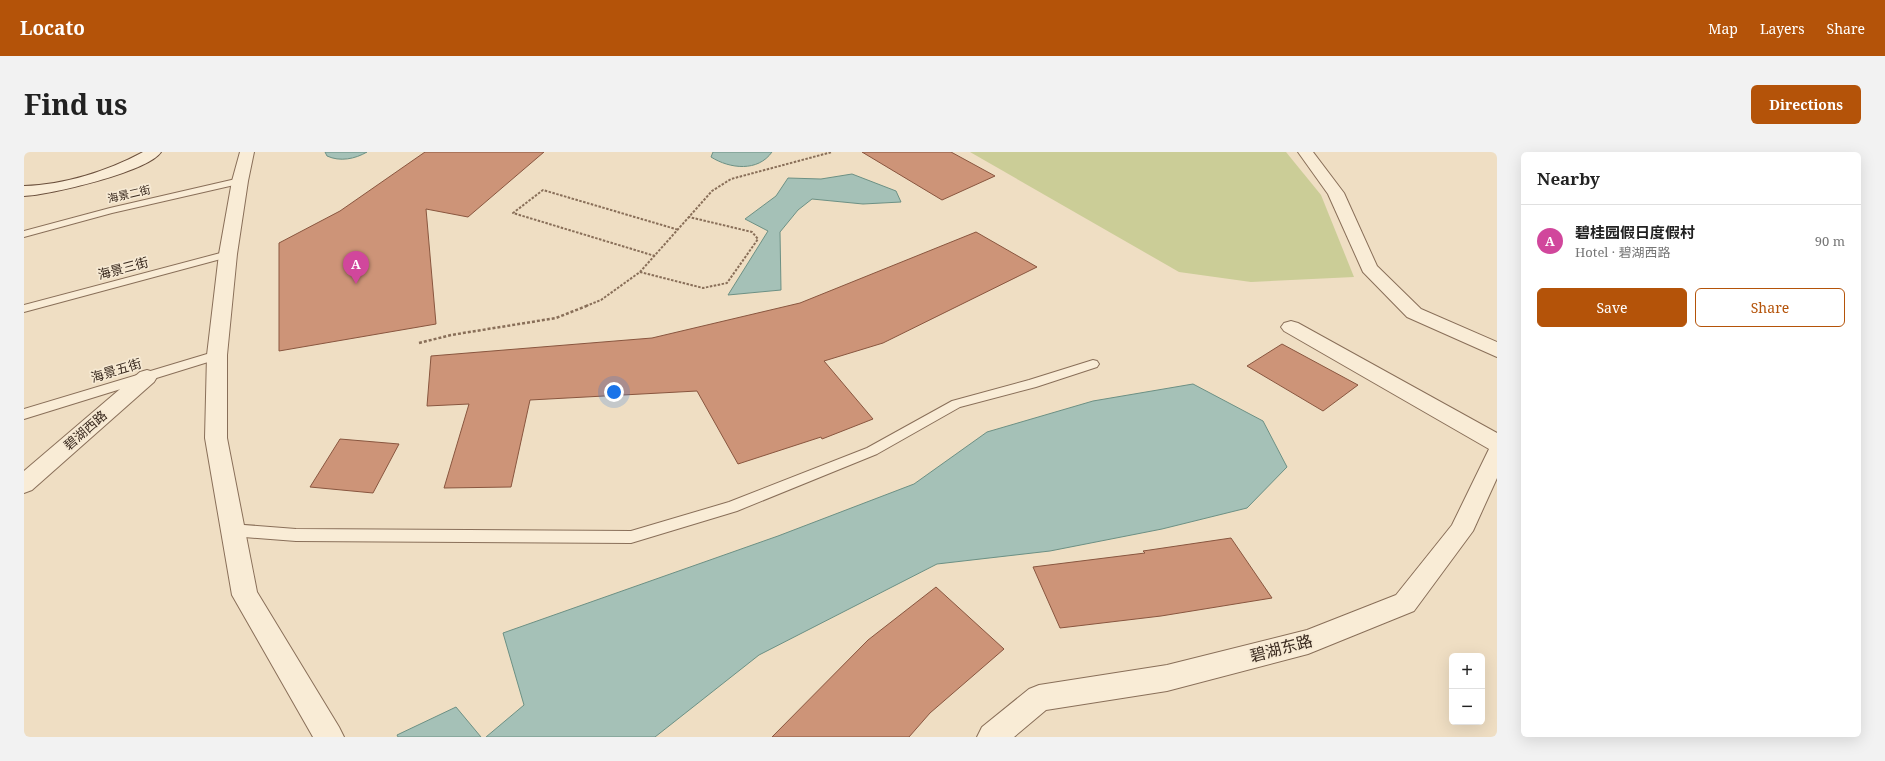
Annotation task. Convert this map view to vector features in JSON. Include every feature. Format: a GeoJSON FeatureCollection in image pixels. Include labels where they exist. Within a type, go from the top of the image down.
{"type":"FeatureCollection","features":[{"type":"Feature","properties":{"kind":"street"},"geometry":{"type":"LineString","coordinates":[[24,183],[76,174],[140,152]]}},
{"type":"Feature","properties":{"kind":"street"},"geometry":{"type":"LineString","coordinates":[[24,191],[76,183],[129,164],[154,152]]}},
{"type":"Feature","properties":{"kind":"street"},"geometry":{"type":"LineString","coordinates":[[247,152],[240,181],[228,254],[218,355],[216,438],[245,595],[329,737]]}},
{"type":"Feature","properties":{"kind":"street"},"geometry":{"type":"LineString","coordinates":[[1305,152],[1336,193],[1369,268],[1414,313],[1497,350]]}},
{"type":"Feature","properties":{"kind":"street"},"geometry":{"type":"LineString","coordinates":[[1291,327],[1497,443]]}},
{"type":"Feature","properties":{"kind":"street","name":"碧湖西路"},"geometry":{"type":"LineString","coordinates":[[24,484],[147,377]]}},
{"type":"Feature","properties":{"kind":"street","name":"碧湖东路"},"geometry":{"type":"LineString","coordinates":[[992,737],[1040,698],[1167,678],[1308,642],[1405,603],[1461,531],[1497,454]]}},
{"type":"Feature","properties":{"kind":"lane","name":"海景二街"},"geometry":{"type":"LineString","coordinates":[[24,234],[110,211],[240,181]]}},
{"type":"Feature","properties":{"kind":"lane","name":"海景三街"},"geometry":{"type":"LineString","coordinates":[[24,309],[228,254]]}},
{"type":"Feature","properties":{"kind":"lane","name":"海景五街"},"geometry":{"type":"LineString","coordinates":[[24,414],[218,355]]}},
{"type":"Feature","properties":{"kind":"lane"},"geometry":{"type":"LineString","coordinates":[[232,530],[296,535],[631,537],[732,507],[872,451],[956,404],[1032,384],[1093,364]]}},
{"type":"Feature","properties":{"kind":"path"},"geometry":{"type":"LineString","coordinates":[[419,343],[451,335],[556,318],[601,300],[640,272],[712,192],[731,179],[832,152]]}},
{"type":"Feature","properties":{"kind":"path"},"geometry":{"type":"LineString","coordinates":[[655,256],[513,213],[543,190],[679,230]]}},
{"type":"Feature","properties":{"kind":"path"},"geometry":{"type":"LineString","coordinates":[[640,272],[703,288],[727,283],[758,240],[752,232],[689,217]]}},
{"type":"Feature","properties":{"kind":"green space"},"geometry":{"type":"Polygon","coordinates":[[[970,152],[1286,152],[1321,195],[1354,277],[1251,282],[1179,272],[970,152]]]}},
{"type":"Feature","properties":{"kind":"water"},"geometry":{"type":"Polygon","coordinates":[[[325,152],[367,152],[352,158],[337,159],[327,156],[325,152]]]}},
{"type":"Feature","properties":{"kind":"water"},"geometry":{"type":"Polygon","coordinates":[[[713,152],[772,152],[759,163],[752,166],[735,166],[711,157],[713,152]]]}},
{"type":"Feature","properties":{"kind":"water"},"geometry":{"type":"Polygon","coordinates":[[[852,174],[896,191],[901,202],[863,204],[812,199],[798,210],[780,232],[781,290],[728,295],[768,231],[745,219],[776,196],[788,178],[821,179],[852,174]]]}},
{"type":"Feature","properties":{"kind":"water"},"geometry":{"type":"Polygon","coordinates":[[[1193,384],[1263,421],[1287,467],[1247,508],[1162,529],[1050,551],[937,564],[759,655],[655,737],[486,737],[524,705],[503,633],[778,536],[914,484],[987,432],[1093,401],[1193,384]]]}},
{"type":"Feature","properties":{"kind":"water"},"geometry":{"type":"Polygon","coordinates":[[[456,707],[481,737],[398,737],[397,735],[456,707]]]}},
{"type":"Feature","properties":{"kind":"building"},"geometry":{"type":"Polygon","coordinates":[[[425,152],[544,152],[468,217],[426,209],[436,324],[279,351],[279,243],[340,211],[425,152]]]}},
{"type":"Feature","properties":{"kind":"building"},"geometry":{"type":"Polygon","coordinates":[[[862,152],[951,152],[995,176],[942,200],[862,152]]]}},
{"type":"Feature","properties":{"kind":"building"},"geometry":{"type":"Polygon","coordinates":[[[976,232],[1037,267],[883,343],[824,361],[873,419],[822,439],[821,437],[738,464],[697,391],[530,400],[511,487],[444,488],[469,404],[427,406],[431,356],[652,338],[800,303],[976,232]]]}},
{"type":"Feature","properties":{"kind":"building"},"geometry":{"type":"Polygon","coordinates":[[[1282,344],[1358,385],[1323,411],[1247,366],[1282,344]]]}},
{"type":"Feature","properties":{"kind":"building"},"geometry":{"type":"Polygon","coordinates":[[[340,439],[399,444],[373,493],[310,487],[340,439]]]}},
{"type":"Feature","properties":{"kind":"building"},"geometry":{"type":"Polygon","coordinates":[[[1231,538],[1272,598],[1161,616],[1060,628],[1033,567],[1145,553],[1143,551],[1231,538]]]}},
{"type":"Feature","properties":{"kind":"building"},"geometry":{"type":"Polygon","coordinates":[[[936,587],[1004,649],[930,713],[909,737],[772,737],[868,640],[936,587]]]}},
{"type":"Feature","properties":{"kind":"place","name":"碧桂园假日度假村"},"geometry":{"type":"Point","coordinates":[356,284]}}]}
